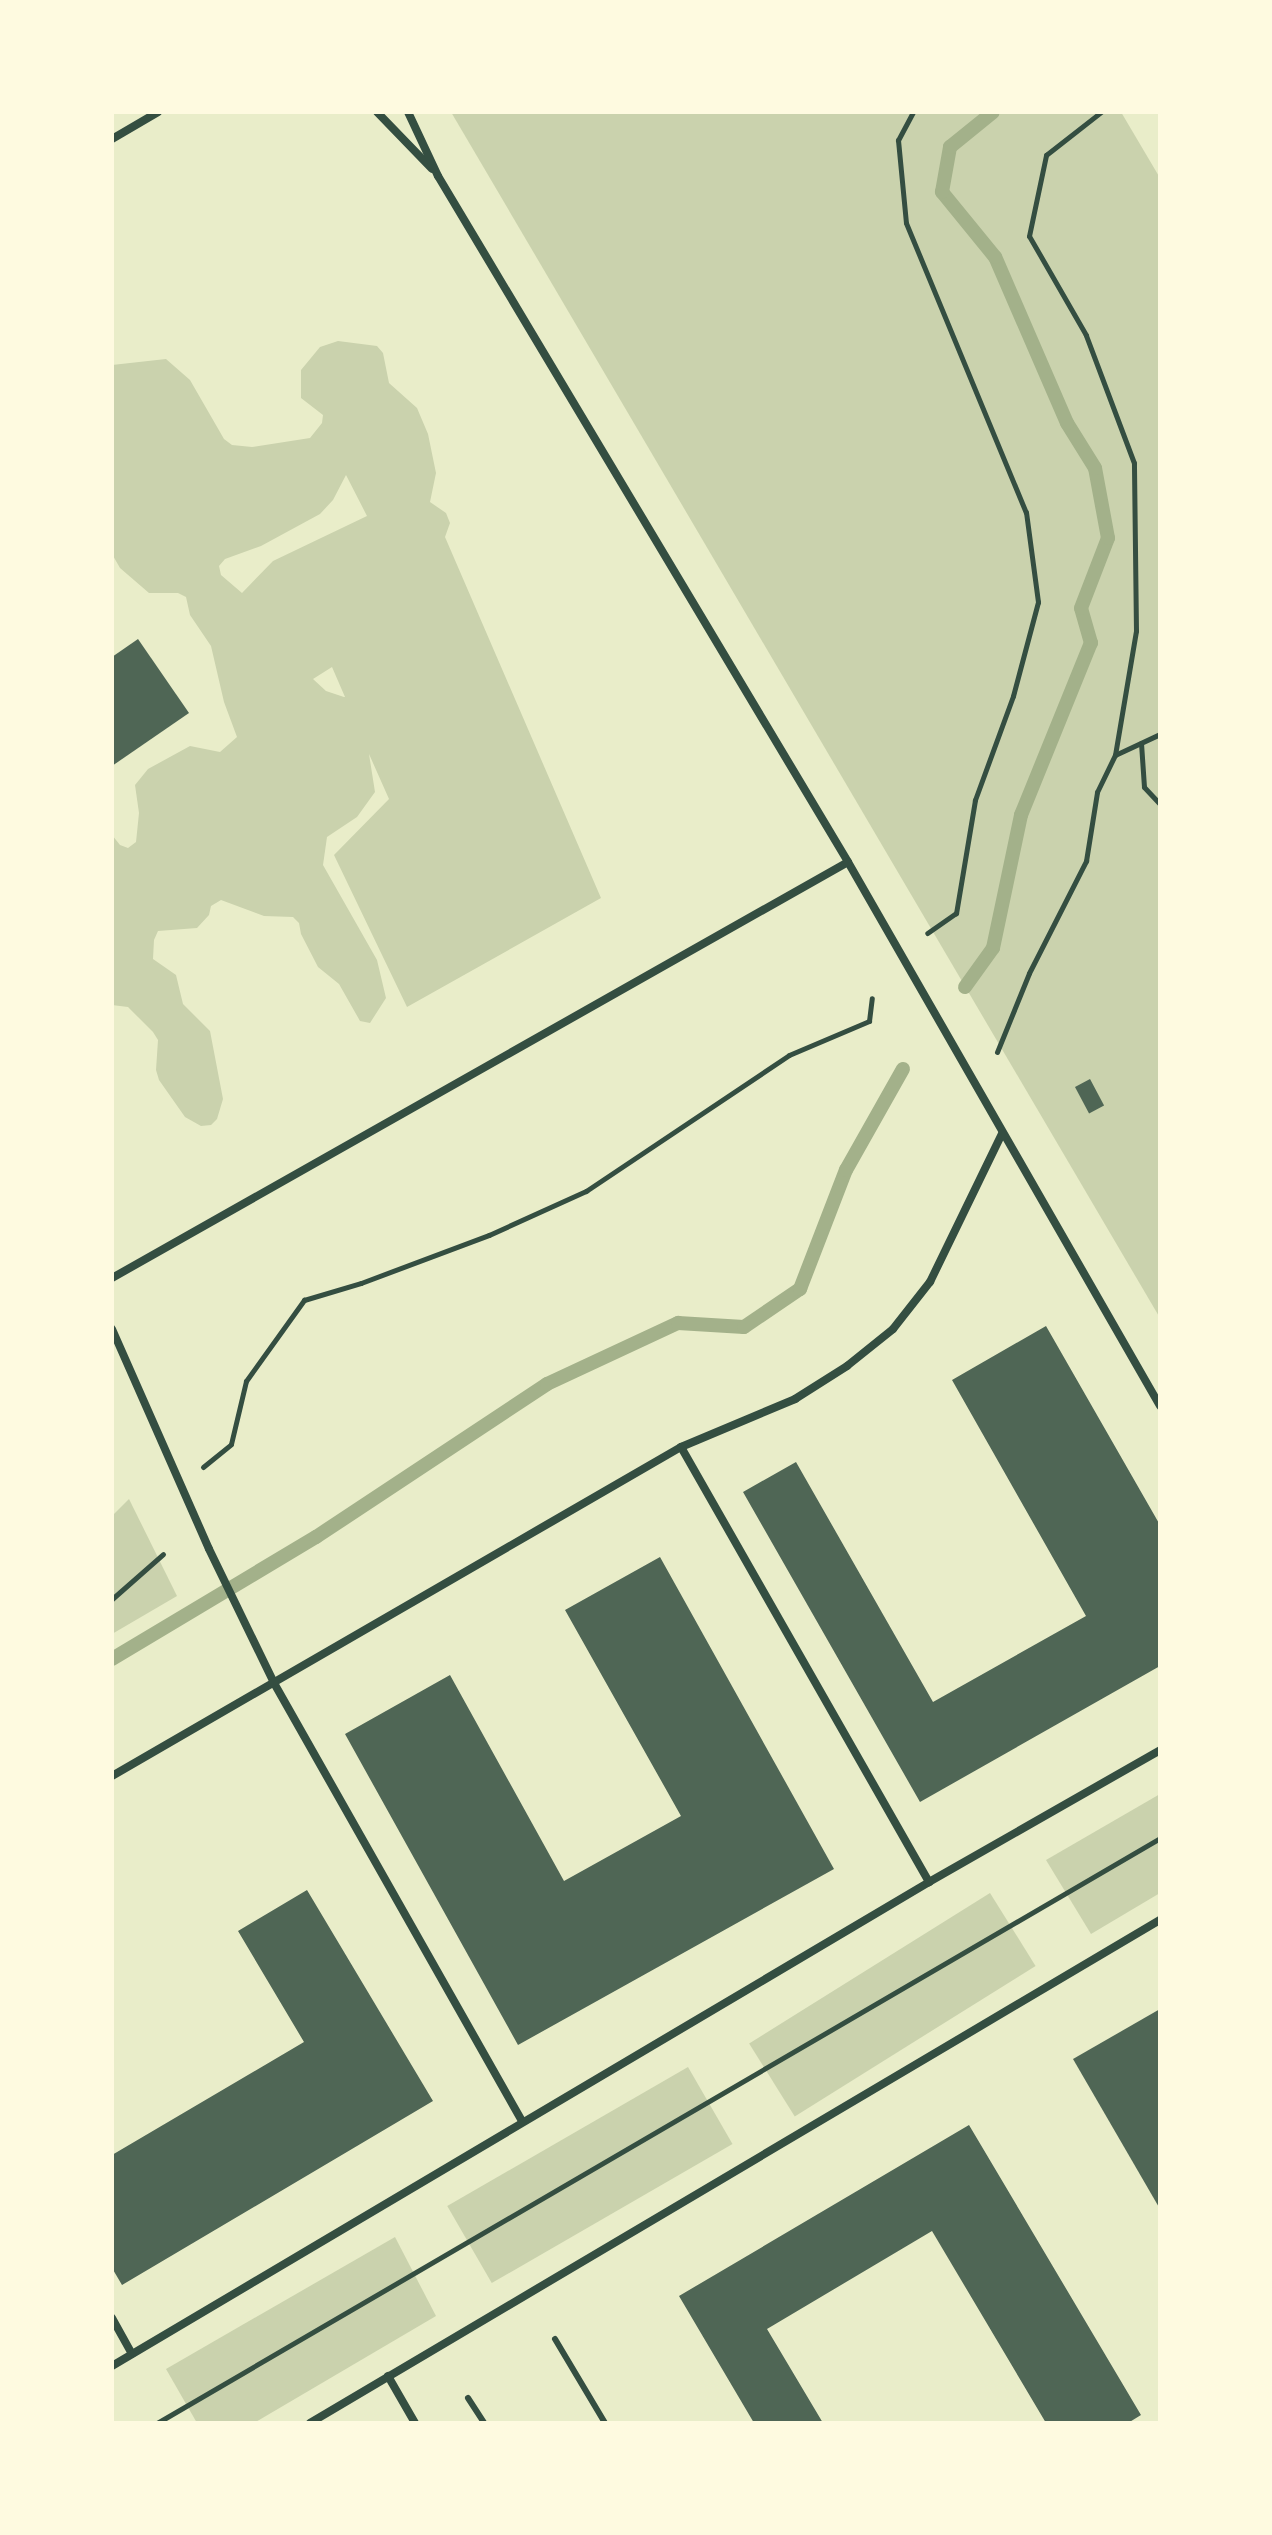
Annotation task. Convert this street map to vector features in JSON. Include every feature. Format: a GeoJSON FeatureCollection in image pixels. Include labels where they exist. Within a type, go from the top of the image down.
{"type":"FeatureCollection","features":[{"type":"Feature","properties":{"kind":"street"},"geometry":{"type":"LineString","coordinates":[[112,139],[158,112]]}},
{"type":"Feature","properties":{"kind":"street"},"geometry":{"type":"LineString","coordinates":[[377,112],[438,176]]}},
{"type":"Feature","properties":{"kind":"street"},"geometry":{"type":"LineString","coordinates":[[408,112],[438,176],[848,862],[1160,1406]]}},
{"type":"Feature","properties":{"kind":"street"},"geometry":{"type":"LineString","coordinates":[[112,1278],[848,862]]}},
{"type":"Feature","properties":{"kind":"street"},"geometry":{"type":"LineString","coordinates":[[112,1776],[681,1447],[795,1399],[847,1366],[893,1329],[930,1282],[1002,1134]]}},
{"type":"Feature","properties":{"kind":"street"},"geometry":{"type":"LineString","coordinates":[[112,1329],[209,1549],[274,1683],[522,2121]]}},
{"type":"Feature","properties":{"kind":"street"},"geometry":{"type":"LineString","coordinates":[[681,1447],[929,1882]]}},
{"type":"Feature","properties":{"kind":"street"},"geometry":{"type":"LineString","coordinates":[[112,2366],[522,2121],[1160,1750]]}},
{"type":"Feature","properties":{"kind":"street"},"geometry":{"type":"LineString","coordinates":[[310,2423],[1160,1920]]}},
{"type":"Feature","properties":{"kind":"street"},"geometry":{"type":"LineString","coordinates":[[112,2318],[132,2354]]}},
{"type":"Feature","properties":{"kind":"street"},"geometry":{"type":"LineString","coordinates":[[388,2376],[415,2423]]}},
{"type":"Feature","properties":{"kind":"lane"},"geometry":{"type":"LineString","coordinates":[[555,2339],[605,2423]]}},
{"type":"Feature","properties":{"kind":"lane"},"geometry":{"type":"LineString","coordinates":[[468,2398],[484,2423]]}},
{"type":"Feature","properties":{"kind":"path"},"geometry":{"type":"LineString","coordinates":[[913,112],[898,140],[906,223],[1026,512],[1038,602],[1013,696],[975,800],[956,913],[927,933]]}},
{"type":"Feature","properties":{"kind":"path"},"geometry":{"type":"LineString","coordinates":[[997,1052],[1029,973],[1086,861],[1097,792],[1115,755],[1136,631],[1134,463],[1086,335],[1029,236],[1046,155],[1101,112]]}},
{"type":"Feature","properties":{"kind":"path"},"geometry":{"type":"LineString","coordinates":[[1115,755],[1160,734]]}},
{"type":"Feature","properties":{"kind":"path"},"geometry":{"type":"LineString","coordinates":[[1141,743],[1144,787],[1160,804]]}},
{"type":"Feature","properties":{"kind":"path"},"geometry":{"type":"LineString","coordinates":[[203,1467],[231,1444],[246,1381],[304,1300],[361,1283],[489,1235],[586,1191],[789,1055],[869,1021],[872,998]]}},
{"type":"Feature","properties":{"kind":"path"},"geometry":{"type":"LineString","coordinates":[[112,1599],[163,1554]]}},
{"type":"Feature","properties":{"kind":"path"},"geometry":{"type":"LineString","coordinates":[[157,2423],[1160,1838]]}},
{"type":"Feature","properties":{"kind":"green space"},"geometry":{"type":"Polygon","coordinates":[[[451,112],[1121,112],[1160,178],[1160,1318],[451,112]]]}},
{"type":"Feature","properties":{"kind":"green space"},"geometry":{"type":"Polygon","coordinates":[[[338,341],[377,346],[383,353],[389,383],[417,408],[428,434],[436,473],[430,502],[446,513],[450,523],[445,537],[601,898],[407,1007],[334,855],[389,799],[369,754],[375,792],[357,817],[327,837],[323,865],[377,960],[386,998],[370,1023],[360,1021],[339,984],[318,967],[301,934],[299,923],[293,917],[264,916],[221,900],[211,906],[209,915],[197,928],[158,931],[153,959],[176,975],[183,1004],[210,1031],[223,1099],[217,1119],[211,1125],[201,1126],[185,1117],[159,1080],[156,1070],[158,1040],[153,1032],[128,1007],[112,1005],[112,835],[120,845],[128,848],[136,842],[139,813],[135,785],[148,769],[190,746],[220,752],[237,737],[224,702],[211,646],[190,615],[186,597],[178,593],[149,593],[120,568],[112,554],[112,365],[166,359],[190,380],[224,439],[232,445],[252,447],[310,438],[322,423],[323,415],[301,398],[301,370],[320,347],[338,341]],[[346,475],[333,500],[320,514],[261,546],[225,559],[219,566],[221,575],[242,593],[273,561],[367,516],[346,475]],[[332,667],[313,679],[326,691],[345,697],[332,667]]]}},
{"type":"Feature","properties":{"kind":"green space"},"geometry":{"type":"Polygon","coordinates":[[[129,1499],[177,1596],[112,1634],[112,1516],[129,1499]]]}},
{"type":"Feature","properties":{"kind":"green space"},"geometry":{"type":"Polygon","coordinates":[[[1160,1794],[1160,1893],[1091,1934],[1046,1860],[1160,1794]]]}},
{"type":"Feature","properties":{"kind":"green space"},"geometry":{"type":"Polygon","coordinates":[[[990,1893],[1036,1966],[795,2116],[749,2043],[990,1893]]]}},
{"type":"Feature","properties":{"kind":"green space"},"geometry":{"type":"Polygon","coordinates":[[[688,2067],[732,2144],[492,2283],[447,2206],[688,2067]]]}},
{"type":"Feature","properties":{"kind":"green space"},"geometry":{"type":"Polygon","coordinates":[[[395,2237],[436,2316],[254,2423],[197,2423],[166,2369],[395,2237]]]}},
{"type":"Feature","properties":{"kind":"building"},"geometry":{"type":"Polygon","coordinates":[[[138,639],[189,713],[112,766],[112,657],[138,639]]]}},
{"type":"Feature","properties":{"kind":"building"},"geometry":{"type":"Polygon","coordinates":[[[1090,1079],[1104,1105],[1089,1113],[1075,1087],[1090,1079]]]}},
{"type":"Feature","properties":{"kind":"building"},"geometry":{"type":"Polygon","coordinates":[[[1046,1326],[1160,1525],[1160,1666],[920,1802],[743,1492],[796,1462],[933,1702],[1086,1616],[952,1380],[1046,1326]]]}},
{"type":"Feature","properties":{"kind":"building"},"geometry":{"type":"Polygon","coordinates":[[[660,1557],[834,1869],[518,2045],[345,1734],[450,1675],[564,1881],[681,1816],[565,1610],[660,1557]]]}},
{"type":"Feature","properties":{"kind":"building"},"geometry":{"type":"Polygon","coordinates":[[[307,1890],[433,2101],[122,2285],[112,2268],[112,2155],[304,2042],[238,1931],[307,1890]]]}},
{"type":"Feature","properties":{"kind":"building"},"geometry":{"type":"Polygon","coordinates":[[[1160,2009],[1160,2209],[1073,2059],[1160,2009]]]}},
{"type":"Feature","properties":{"kind":"building"},"geometry":{"type":"Polygon","coordinates":[[[969,2125],[1141,2415],[1128,2423],[1046,2423],[932,2231],[767,2329],[823,2423],[754,2423],[679,2296],[969,2125]]]}},
{"type":"Feature","properties":{"kind":"waterway"},"geometry":{"type":"LineString","coordinates":[[965,987],[993,948],[1021,815],[1091,643],[1081,608],[1108,538],[1095,468],[1067,423],[995,257],[942,192],[950,147],[993,112]]}},
{"type":"Feature","properties":{"kind":"waterway"},"geometry":{"type":"LineString","coordinates":[[112,1659],[316,1537],[547,1384],[678,1323],[744,1327],[800,1289],[846,1170],[903,1069]]}}]}
